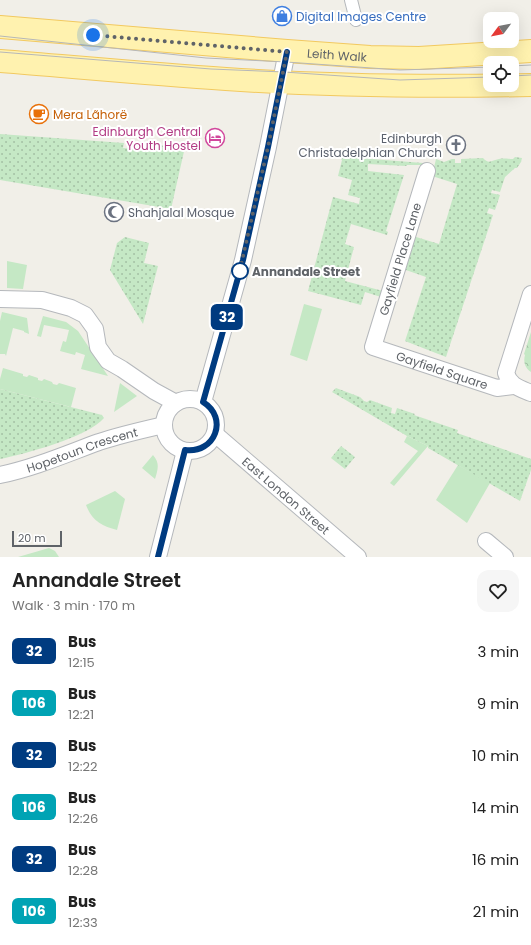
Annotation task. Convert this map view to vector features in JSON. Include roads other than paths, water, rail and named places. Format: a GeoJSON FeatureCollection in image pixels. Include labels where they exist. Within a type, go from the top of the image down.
{"type":"FeatureCollection","features":[{"type":"Feature","properties":{"kind":"main road","name":"Leith Walk"},"geometry":{"type":"LineString","coordinates":[[0,27],[287,52],[395,58],[531,51]]}},
{"type":"Feature","properties":{"kind":"main road"},"geometry":{"type":"LineString","coordinates":[[0,60],[226,79],[281,82],[433,87],[531,85]]}},
{"type":"Feature","properties":{"kind":"street"},"geometry":{"type":"LineString","coordinates":[[351,0],[356,20]]}},
{"type":"Feature","properties":{"kind":"street"},"geometry":{"type":"LineString","coordinates":[[203,402],[243,260],[287,52]]}},
{"type":"Feature","properties":{"kind":"street","name":"Gayfield Place Lane"},"geometry":{"type":"LineString","coordinates":[[373,347],[427,171]]}},
{"type":"Feature","properties":{"kind":"street","name":"Gayfield Square"},"geometry":{"type":"LineString","coordinates":[[531,294],[506,373],[513,386],[531,394]]}},
{"type":"Feature","properties":{"kind":"street"},"geometry":{"type":"LineString","coordinates":[[0,299],[42,300],[71,308],[85,315],[95,329],[98,347],[108,360],[154,391],[176,403]]}},
{"type":"Feature","properties":{"kind":"street","name":"Gayfield Square"},"geometry":{"type":"LineString","coordinates":[[373,347],[497,388],[513,386]]}},
{"type":"Feature","properties":{"kind":"street"},"geometry":{"type":"LineString","coordinates":[[188,399],[197,399],[211,409],[215,415],[217,424],[215,434],[204,447],[197,450],[185,450],[180,449],[170,441],[165,432],[164,425],[168,410],[176,403],[188,399]]}},
{"type":"Feature","properties":{"kind":"street","name":"Hopetoun Crescent"},"geometry":{"type":"LineString","coordinates":[[0,475],[38,465],[107,440],[164,425]]}},
{"type":"Feature","properties":{"kind":"street","name":"East London Street"},"geometry":{"type":"LineString","coordinates":[[215,434],[358,557]]}},
{"type":"Feature","properties":{"kind":"street"},"geometry":{"type":"LineString","coordinates":[[158,557],[185,450]]}},
{"type":"Feature","properties":{"kind":"street"},"geometry":{"type":"LineString","coordinates":[[486,541],[505,557]]}},
{"type":"Feature","properties":{"kind":"tram line"},"geometry":{"type":"LineString","coordinates":[[0,36],[206,58],[400,70],[483,67]]}},
{"type":"Feature","properties":{"kind":"tram line"},"geometry":{"type":"LineString","coordinates":[[0,52],[211,69],[284,72],[400,80],[483,77]]}},
{"type":"Feature","properties":{"kind":"tram line"},"geometry":{"type":"LineString","coordinates":[[519,66],[531,65]]}},
{"type":"Feature","properties":{"kind":"tram line"},"geometry":{"type":"LineString","coordinates":[[519,76],[531,75]]}},
{"type":"Feature","properties":{"kind":"place","name":"Digital Images Centre"},"geometry":{"type":"Point","coordinates":[282,16]}},
{"type":"Feature","properties":{"kind":"place","name":"Mera Lãhorë"},"geometry":{"type":"Point","coordinates":[39,114]}},
{"type":"Feature","properties":{"kind":"place","name":"Edinburgh Central Youth Hostel"},"geometry":{"type":"Point","coordinates":[215,138]}},
{"type":"Feature","properties":{"kind":"place","name":"Edinburgh Christadelphian Church"},"geometry":{"type":"Point","coordinates":[456,145]}},
{"type":"Feature","properties":{"kind":"place","name":"Shahjalal Mosque"},"geometry":{"type":"Point","coordinates":[114,212]}},
{"type":"Feature","properties":{"kind":"place","name":"Annandale Street"},"geometry":{"type":"Point","coordinates":[240,271]}}]}
